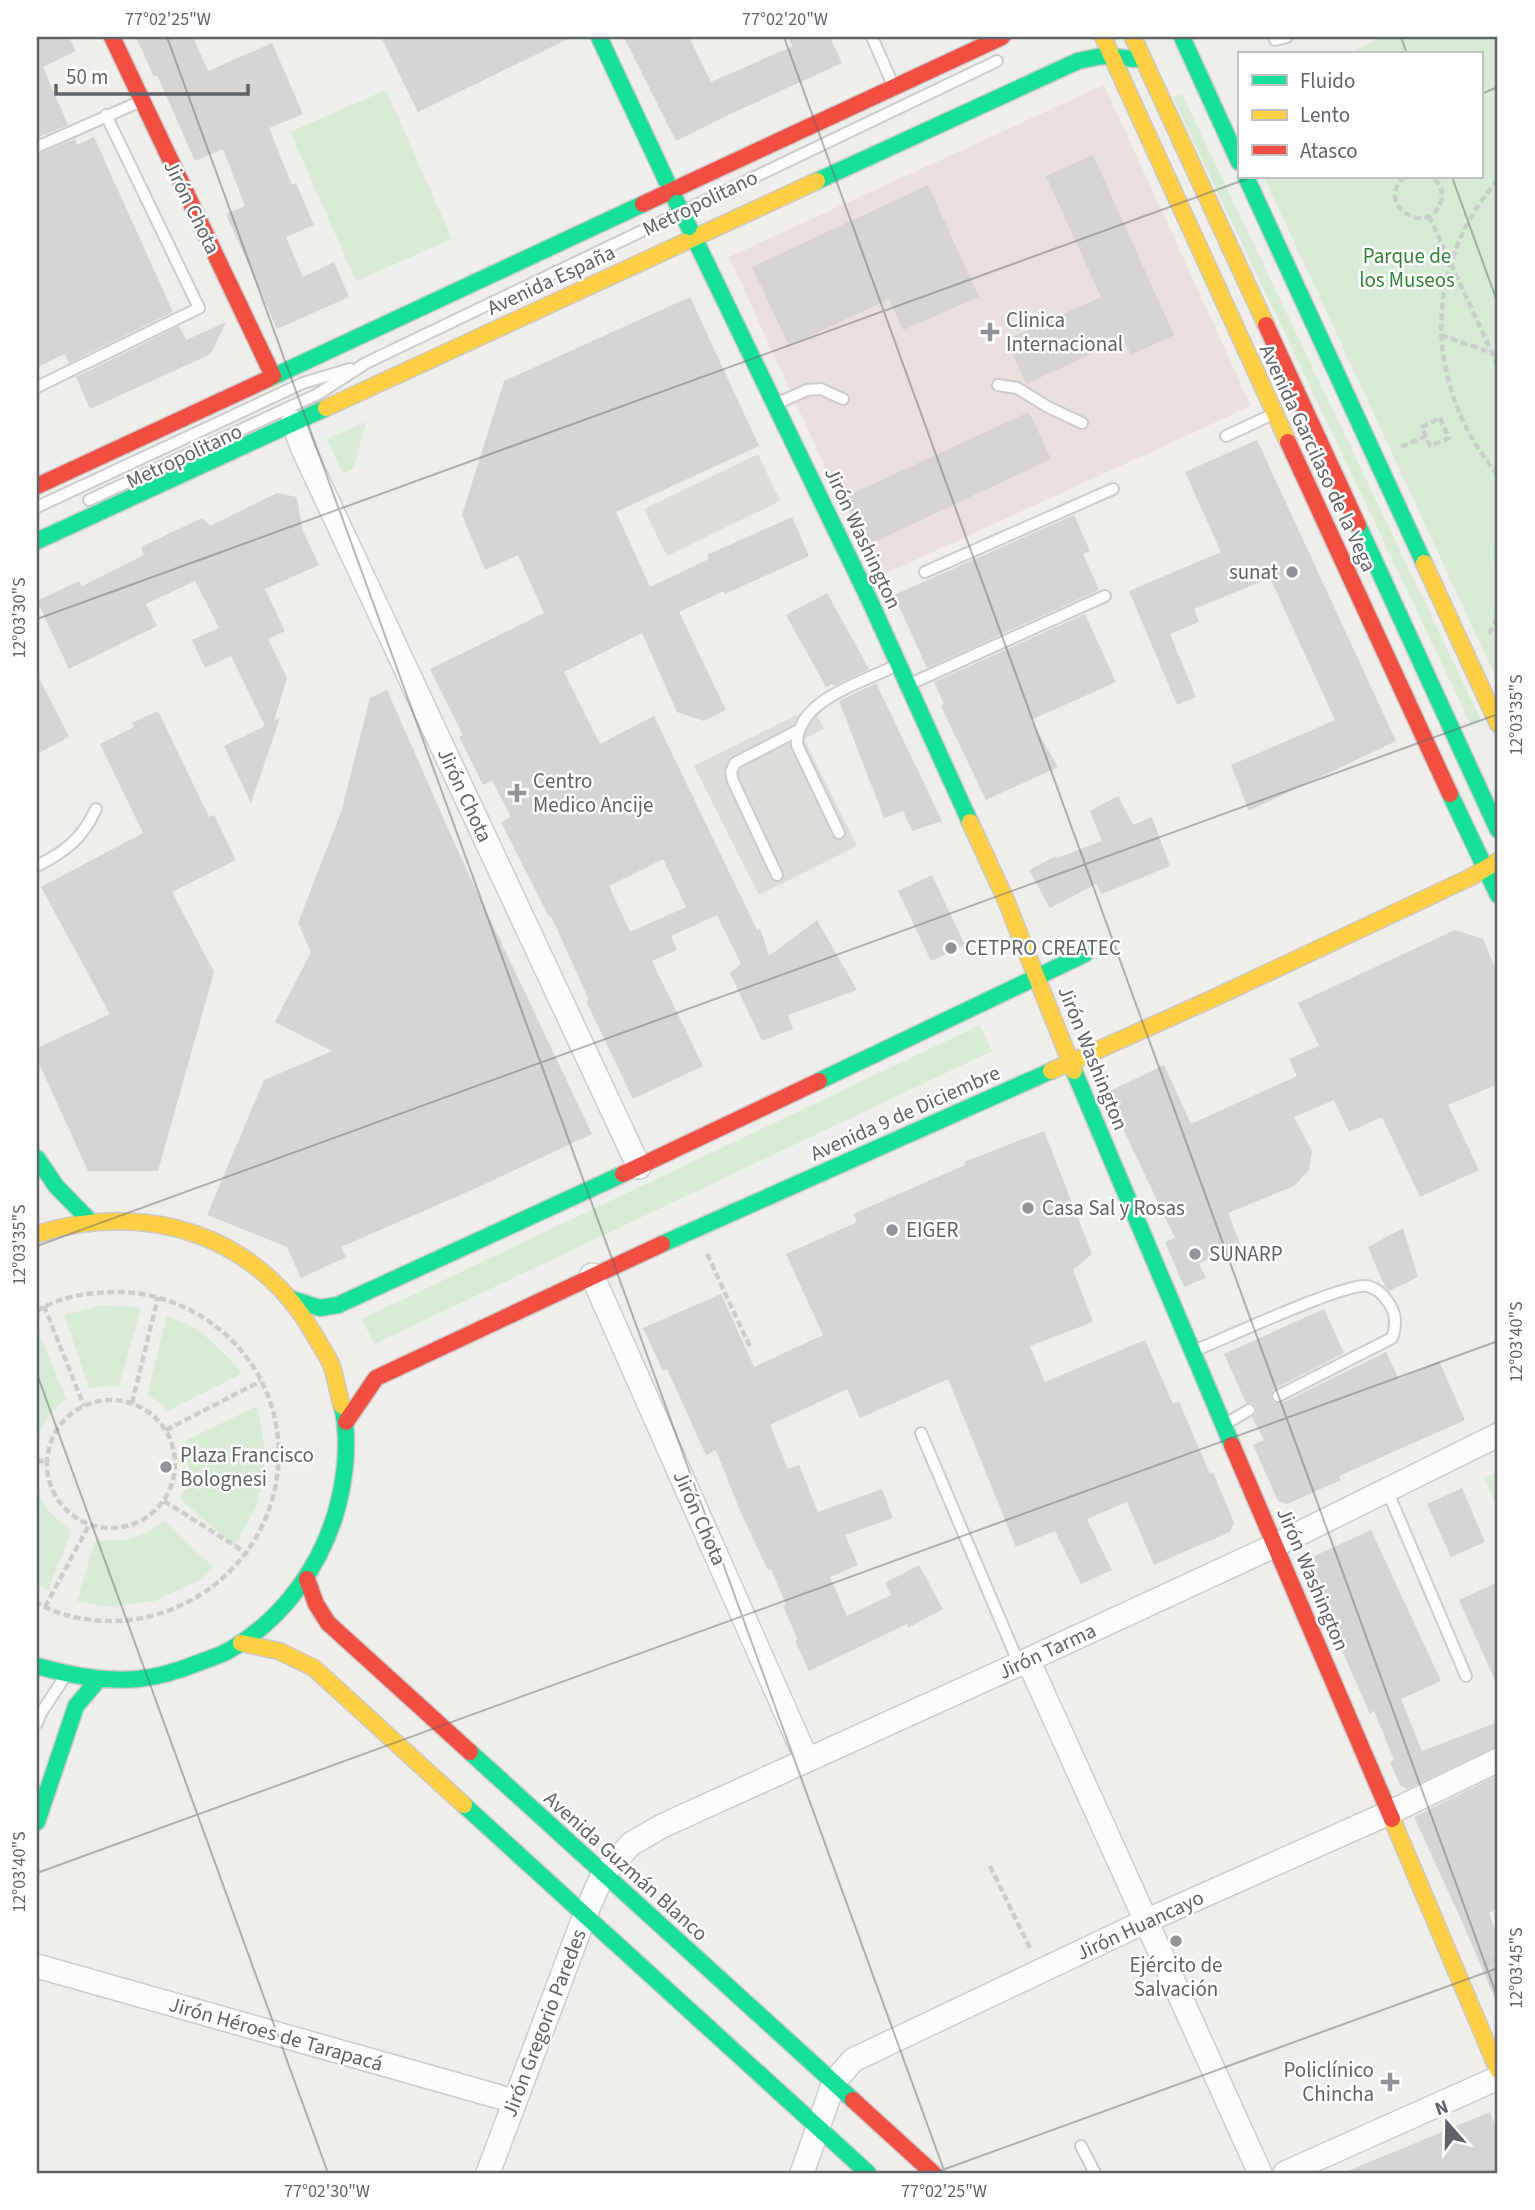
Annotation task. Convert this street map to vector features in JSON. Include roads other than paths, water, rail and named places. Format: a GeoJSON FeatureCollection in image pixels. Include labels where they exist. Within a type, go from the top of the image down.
{"type":"FeatureCollection","features":[{"type":"Feature","properties":{"kind":"main road","name":"Jirón Chota"},"geometry":{"type":"LineString","coordinates":[[112,37],[273,376]]}},
{"type":"Feature","properties":{"kind":"main road","name":"Jirón Washington"},"geometry":{"type":"LineString","coordinates":[[599,37],[899,664],[1005,898],[1191,1352],[1276,1545],[1498,2070]]}},
{"type":"Feature","properties":{"kind":"main road","name":"Avenida España"},"geometry":{"type":"LineString","coordinates":[[37,486],[273,376],[674,197],[1002,37]]}},
{"type":"Feature","properties":{"kind":"main road","name":"Avenida Garcilaso de la Vega"},"geometry":{"type":"LineString","coordinates":[[1133,37],[1498,830]]}},
{"type":"Feature","properties":{"kind":"main road"},"geometry":{"type":"LineString","coordinates":[[1181,37],[1238,160]]}},
{"type":"Feature","properties":{"kind":"main road","name":"Avenida España"},"geometry":{"type":"LineString","coordinates":[[37,541],[691,232],[1083,58],[1106,42]]}},
{"type":"Feature","properties":{"kind":"main road","name":"Avenida Garcilaso de la Vega"},"geometry":{"type":"LineString","coordinates":[[1106,42],[1420,732],[1492,864],[1498,895]]}},
{"type":"Feature","properties":{"kind":"main road"},"geometry":{"type":"LineString","coordinates":[[1106,42],[1146,63]]}},
{"type":"Feature","properties":{"kind":"main road"},"geometry":{"type":"LineString","coordinates":[[1139,116],[1156,83]]}},
{"type":"Feature","properties":{"kind":"main road"},"geometry":{"type":"LineString","coordinates":[[1246,178],[1498,724]]}},
{"type":"Feature","properties":{"kind":"main road","name":"Avenida 9 de Diciembre"},"geometry":{"type":"LineString","coordinates":[[346,1422],[376,1378],[592,1275],[1214,998],[1471,877],[1492,864]]}},
{"type":"Feature","properties":{"kind":"main road"},"geometry":{"type":"LineString","coordinates":[[292,1299],[320,1308],[338,1305],[639,1167],[1085,954]]}},
{"type":"Feature","properties":{"kind":"main road"},"geometry":{"type":"LineString","coordinates":[[37,1158],[56,1186],[90,1221]]}},
{"type":"Feature","properties":{"kind":"main road"},"geometry":{"type":"LineString","coordinates":[[37,1666],[66,1675],[97,1680],[135,1679],[172,1673],[208,1661],[241,1643],[285,1606],[307,1579],[324,1550],[339,1509],[347,1455],[346,1422],[340,1389],[328,1356],[292,1299],[269,1276],[242,1256],[214,1241],[183,1229],[153,1222],[122,1219],[45,1228]]}},
{"type":"Feature","properties":{"kind":"main road","name":"Avenida Guzmán Blanco"},"geometry":{"type":"LineString","coordinates":[[307,1579],[316,1604],[328,1623],[933,2173]]}},
{"type":"Feature","properties":{"kind":"main road"},"geometry":{"type":"LineString","coordinates":[[241,1643],[267,1646],[294,1656],[314,1668],[868,2173]]}},
{"type":"Feature","properties":{"kind":"main road"},"geometry":{"type":"LineString","coordinates":[[37,1822],[76,1706],[97,1680]]}},
{"type":"Feature","properties":{"kind":"street","name":"Jirón Chota"},"geometry":{"type":"LineString","coordinates":[[293,422],[314,473],[639,1167]]}},
{"type":"Feature","properties":{"kind":"street","name":"Jirón Chota"},"geometry":{"type":"LineString","coordinates":[[592,1275],[807,1760]]}},
{"type":"Feature","properties":{"kind":"street","name":"Jirón Tarma"},"geometry":{"type":"LineString","coordinates":[[603,1874],[631,1844],[662,1826],[1276,1545],[1498,1435]]}},
{"type":"Feature","properties":{"kind":"street"},"geometry":{"type":"LineString","coordinates":[[1023,1662],[1146,1921],[1260,2173]]}},
{"type":"Feature","properties":{"kind":"street","name":"Jirón Huancayo"},"geometry":{"type":"LineString","coordinates":[[802,2173],[834,2082],[853,2060],[1146,1921],[1389,1813],[1498,1760]]}},
{"type":"Feature","properties":{"kind":"street","name":"Jirón Gregorio Paredes"},"geometry":{"type":"LineString","coordinates":[[488,2173],[603,1874]]}},
{"type":"Feature","properties":{"kind":"street","name":"Jirón Héroes de Tarapacá"},"geometry":{"type":"LineString","coordinates":[[37,1966],[514,2101]]}},
{"type":"Feature","properties":{"kind":"street"},"geometry":{"type":"LineString","coordinates":[[1300,2170],[1498,2078]]}},
{"type":"Feature","properties":{"kind":"lane"},"geometry":{"type":"LineString","coordinates":[[872,37],[894,88]]}},
{"type":"Feature","properties":{"kind":"lane"},"geometry":{"type":"LineString","coordinates":[[1275,40],[1287,37]]}},
{"type":"Feature","properties":{"kind":"lane","name":"Metropolitano"},"geometry":{"type":"LineString","coordinates":[[73,507],[318,394],[366,363],[997,61]]}},
{"type":"Feature","properties":{"kind":"lane"},"geometry":{"type":"LineString","coordinates":[[37,147],[141,101]]}},
{"type":"Feature","properties":{"kind":"lane"},"geometry":{"type":"LineString","coordinates":[[37,387],[199,308],[106,115]]}},
{"type":"Feature","properties":{"kind":"lane","name":"Metropolitano"},"geometry":{"type":"LineString","coordinates":[[37,508],[303,383],[366,363]]}},
{"type":"Feature","properties":{"kind":"lane"},"geometry":{"type":"LineString","coordinates":[[998,385],[1017,388],[1082,423]]}},
{"type":"Feature","properties":{"kind":"lane"},"geometry":{"type":"LineString","coordinates":[[776,404],[807,390],[821,389],[844,399]]}},
{"type":"Feature","properties":{"kind":"lane"},"geometry":{"type":"LineString","coordinates":[[1226,436],[1275,414]]}},
{"type":"Feature","properties":{"kind":"lane"},"geometry":{"type":"LineString","coordinates":[[925,572],[1113,489]]}},
{"type":"Feature","properties":{"kind":"lane"},"geometry":{"type":"LineString","coordinates":[[908,685],[1105,596]]}},
{"type":"Feature","properties":{"kind":"lane"},"geometry":{"type":"LineString","coordinates":[[839,833],[797,745],[797,731],[804,718],[817,704],[899,664]]}},
{"type":"Feature","properties":{"kind":"lane"},"geometry":{"type":"LineString","coordinates":[[777,875],[731,772],[735,764],[797,731]]}},
{"type":"Feature","properties":{"kind":"lane"},"geometry":{"type":"LineString","coordinates":[[37,866],[62,853],[76,840],[88,827],[96,809]]}},
{"type":"Feature","properties":{"kind":"lane"},"geometry":{"type":"LineString","coordinates":[[1191,1352],[1357,1286],[1376,1289],[1384,1296],[1391,1306],[1396,1325],[1392,1338],[1278,1395]]}},
{"type":"Feature","properties":{"kind":"lane"},"geometry":{"type":"LineString","coordinates":[[1224,1424],[1249,1410]]}},
{"type":"Feature","properties":{"kind":"lane"},"geometry":{"type":"LineString","coordinates":[[921,1433],[1023,1662]]}},
{"type":"Feature","properties":{"kind":"lane"},"geometry":{"type":"LineString","coordinates":[[1387,1490],[1466,1676]]}},
{"type":"Feature","properties":{"kind":"lane"},"geometry":{"type":"LineString","coordinates":[[37,1724],[41,1713],[66,1675]]}},
{"type":"Feature","properties":{"kind":"lane"},"geometry":{"type":"LineString","coordinates":[[1082,2146],[1095,2173]]}},
{"type":"Feature","properties":{"kind":"place","name":"Clinica Internacional"},"geometry":{"type":"Point","coordinates":[990,332]}},
{"type":"Feature","properties":{"kind":"place","name":"sunat"},"geometry":{"type":"Point","coordinates":[1292,572]}},
{"type":"Feature","properties":{"kind":"place","name":"Centro Medico Ancije"},"geometry":{"type":"Point","coordinates":[517,793]}},
{"type":"Feature","properties":{"kind":"place","name":"CETPRO CREATEC"},"geometry":{"type":"Point","coordinates":[951,948]}},
{"type":"Feature","properties":{"kind":"place","name":"Casa Sal y Rosas"},"geometry":{"type":"Point","coordinates":[1028,1208]}},
{"type":"Feature","properties":{"kind":"place","name":"EIGER"},"geometry":{"type":"Point","coordinates":[892,1230]}},
{"type":"Feature","properties":{"kind":"place","name":"SUNARP"},"geometry":{"type":"Point","coordinates":[1195,1254]}},
{"type":"Feature","properties":{"kind":"place","name":"Plaza Francisco Bolognesi"},"geometry":{"type":"Point","coordinates":[166,1467]}},
{"type":"Feature","properties":{"kind":"place","name":"Ejército de Salvación"},"geometry":{"type":"Point","coordinates":[1176,1941]}},
{"type":"Feature","properties":{"kind":"place","name":"Policlínico Chincha"},"geometry":{"type":"Point","coordinates":[1390,2082]}},
{"type":"Feature","properties":{"kind":"park label","name":"Parque de los Museos"},"geometry":{"type":"Point","coordinates":[1407,268]}}]}
